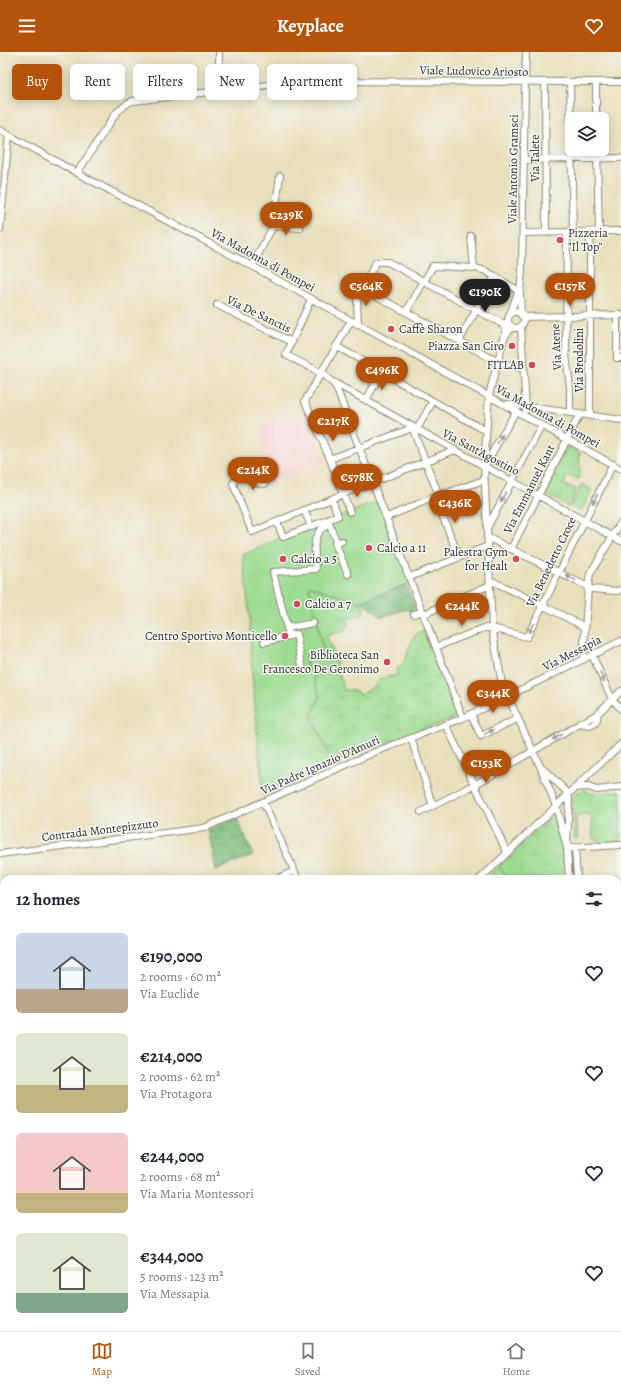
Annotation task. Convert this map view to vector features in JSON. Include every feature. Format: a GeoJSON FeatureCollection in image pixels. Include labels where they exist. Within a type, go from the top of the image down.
{"type":"FeatureCollection","features":[{"type":"Feature","properties":{"kind":"street"},"geometry":{"type":"LineString","coordinates":[[219,52],[219,64]]}},
{"type":"Feature","properties":{"kind":"street","name":"Viale Antonio Gramsci"},"geometry":{"type":"LineString","coordinates":[[526,52],[524,82],[522,270],[519,289],[506,326],[489,395],[484,466],[486,529],[492,628],[502,684],[540,766],[556,806],[567,848]]}},
{"type":"Feature","properties":{"kind":"street","name":"Viale Ludovico Ariosto"},"geometry":{"type":"LineString","coordinates":[[259,87],[303,82],[368,81],[621,82]]}},
{"type":"Feature","properties":{"kind":"street","name":"Via Talete"},"geometry":{"type":"LineString","coordinates":[[545,82],[546,233]]}},
{"type":"Feature","properties":{"kind":"street","name":"Via Atene"},"geometry":{"type":"LineString","coordinates":[[570,82],[572,159],[566,316],[566,354],[570,388],[570,413]]}},
{"type":"Feature","properties":{"kind":"street"},"geometry":{"type":"LineString","coordinates":[[596,82],[596,112]]}},
{"type":"Feature","properties":{"kind":"street","name":"Viale Ludovico Ariosto"},"geometry":{"type":"LineString","coordinates":[[77,173],[116,114],[128,103],[140,100],[205,93]]}},
{"type":"Feature","properties":{"kind":"street","name":"Via Madonna di Pompei"},"geometry":{"type":"LineString","coordinates":[[0,130],[504,404],[521,409],[526,416],[621,469]]}},
{"type":"Feature","properties":{"kind":"street"},"geometry":{"type":"LineString","coordinates":[[0,229],[3,166],[9,135]]}},
{"type":"Feature","properties":{"kind":"street"},"geometry":{"type":"LineString","coordinates":[[524,160],[621,158]]}},
{"type":"Feature","properties":{"kind":"street"},"geometry":{"type":"LineString","coordinates":[[597,159],[599,231]]}},
{"type":"Feature","properties":{"kind":"street"},"geometry":{"type":"LineString","coordinates":[[252,266],[273,226],[280,176]]}},
{"type":"Feature","properties":{"kind":"street"},"geometry":{"type":"LineString","coordinates":[[273,226],[300,228]]}},
{"type":"Feature","properties":{"kind":"street"},"geometry":{"type":"LineString","coordinates":[[523,233],[621,230]]}},
{"type":"Feature","properties":{"kind":"street","name":"Via Brodolini"},"geometry":{"type":"LineString","coordinates":[[590,232],[590,416]]}},
{"type":"Feature","properties":{"kind":"street"},"geometry":{"type":"LineString","coordinates":[[471,236],[474,268]]}},
{"type":"Feature","properties":{"kind":"street"},"geometry":{"type":"LineString","coordinates":[[358,325],[357,298],[376,262],[388,262],[424,280],[506,326]]}},
{"type":"Feature","properties":{"kind":"street"},"geometry":{"type":"LineString","coordinates":[[406,312],[432,266],[474,268],[486,271],[519,289]]}},
{"type":"Feature","properties":{"kind":"street"},"geometry":{"type":"LineString","coordinates":[[459,341],[495,276]]}},
{"type":"Feature","properties":{"kind":"street"},"geometry":{"type":"LineString","coordinates":[[362,288],[498,362],[524,369]]}},
{"type":"Feature","properties":{"kind":"street","name":"Viale Antonio Gramsci"},"geometry":{"type":"LineString","coordinates":[[519,289],[522,316]]}},
{"type":"Feature","properties":{"kind":"street"},"geometry":{"type":"LineString","coordinates":[[292,342],[311,299]]}},
{"type":"Feature","properties":{"kind":"street","name":"Via De Sanctis"},"geometry":{"type":"LineString","coordinates":[[217,305],[292,342]]}},
{"type":"Feature","properties":{"kind":"street"},"geometry":{"type":"LineString","coordinates":[[521,326],[513,328],[508,323],[509,316],[515,312],[522,316],[619,315],[618,358],[621,358]]}},
{"type":"Feature","properties":{"kind":"street"},"geometry":{"type":"LineString","coordinates":[[484,466],[521,409],[524,369],[521,326],[523,322],[522,316]]}},
{"type":"Feature","properties":{"kind":"street"},"geometry":{"type":"LineString","coordinates":[[350,512],[330,459],[305,401],[351,321]]}},
{"type":"Feature","properties":{"kind":"street","name":"Viale Antonio Gramsci"},"geometry":{"type":"LineString","coordinates":[[504,338],[510,329],[513,328]]}},
{"type":"Feature","properties":{"kind":"street","name":"Via Sant'Agostino"},"geometry":{"type":"LineString","coordinates":[[292,342],[286,355],[414,428],[621,541]]}},
{"type":"Feature","properties":{"kind":"street"},"geometry":{"type":"LineString","coordinates":[[336,346],[486,431]]}},
{"type":"Feature","properties":{"kind":"street"},"geometry":{"type":"LineString","coordinates":[[366,400],[382,372]]}},
{"type":"Feature","properties":{"kind":"street"},"geometry":{"type":"LineString","coordinates":[[332,381],[336,387],[387,517],[463,718]]}},
{"type":"Feature","properties":{"kind":"street"},"geometry":{"type":"LineString","coordinates":[[330,459],[414,428],[433,401]]}},
{"type":"Feature","properties":{"kind":"street"},"geometry":{"type":"LineString","coordinates":[[521,409],[580,414],[621,420]]}},
{"type":"Feature","properties":{"kind":"street","name":"Via Emmanuel Kant"},"geometry":{"type":"LineString","coordinates":[[512,549],[580,414]]}},
{"type":"Feature","properties":{"kind":"street"},"geometry":{"type":"LineString","coordinates":[[486,529],[542,425]]}},
{"type":"Feature","properties":{"kind":"street"},"geometry":{"type":"LineString","coordinates":[[414,428],[459,557]]}},
{"type":"Feature","properties":{"kind":"street"},"geometry":{"type":"LineString","coordinates":[[265,484],[259,484],[241,476],[236,478],[233,484],[252,532],[455,450]]}},
{"type":"Feature","properties":{"kind":"street","name":"Via Benedetto Croce"},"geometry":{"type":"LineString","coordinates":[[492,628],[527,636],[613,464]]}},
{"type":"Feature","properties":{"kind":"street"},"geometry":{"type":"LineString","coordinates":[[387,517],[484,480]]}},
{"type":"Feature","properties":{"kind":"street"},"geometry":{"type":"LineString","coordinates":[[289,636],[273,572],[316,569],[314,548],[315,537],[328,522],[338,516],[332,499]]}},
{"type":"Feature","properties":{"kind":"street"},"geometry":{"type":"LineString","coordinates":[[304,510],[311,526]]}},
{"type":"Feature","properties":{"kind":"street"},"geometry":{"type":"LineString","coordinates":[[277,522],[283,537],[311,526],[328,522]]}},
{"type":"Feature","properties":{"kind":"street"},"geometry":{"type":"LineString","coordinates":[[328,522],[340,542],[335,543],[348,574]]}},
{"type":"Feature","properties":{"kind":"street"},"geometry":{"type":"LineString","coordinates":[[583,660],[590,574],[621,522]]}},
{"type":"Feature","properties":{"kind":"street"},"geometry":{"type":"LineString","coordinates":[[487,537],[588,587],[602,591],[621,590]]}},
{"type":"Feature","properties":{"kind":"street"},"geometry":{"type":"LineString","coordinates":[[410,577],[488,546]]}},
{"type":"Feature","properties":{"kind":"street"},"geometry":{"type":"LineString","coordinates":[[414,614],[423,612],[490,583],[542,605],[585,627]]}},
{"type":"Feature","properties":{"kind":"street"},"geometry":{"type":"LineString","coordinates":[[287,628],[314,623]]}},
{"type":"Feature","properties":{"kind":"street"},"geometry":{"type":"LineString","coordinates":[[436,646],[484,628],[492,628]]}},
{"type":"Feature","properties":{"kind":"street"},"geometry":{"type":"LineString","coordinates":[[264,642],[296,634],[303,670]]}},
{"type":"Feature","properties":{"kind":"street","name":"Via Messapia"},"geometry":{"type":"LineString","coordinates":[[446,725],[508,697],[621,641]]}},
{"type":"Feature","properties":{"kind":"street"},"geometry":{"type":"LineString","coordinates":[[592,655],[612,699],[621,709]]}},
{"type":"Feature","properties":{"kind":"street"},"geometry":{"type":"LineString","coordinates":[[421,812],[476,784],[597,714],[621,691]]}},
{"type":"Feature","properties":{"kind":"street"},"geometry":{"type":"LineString","coordinates":[[471,714],[482,736],[517,719]]}},
{"type":"Feature","properties":{"kind":"street"},"geometry":{"type":"LineString","coordinates":[[446,725],[508,852]]}},
{"type":"Feature","properties":{"kind":"street","name":"Via Padre Ignazio D'Amuri"},"geometry":{"type":"LineString","coordinates":[[204,828],[368,754],[446,725]]}},
{"type":"Feature","properties":{"kind":"street"},"geometry":{"type":"LineString","coordinates":[[411,738],[433,806]]}},
{"type":"Feature","properties":{"kind":"street"},"geometry":{"type":"LineString","coordinates":[[484,875],[621,744]]}},
{"type":"Feature","properties":{"kind":"street","name":"Viale Antonio Gramsci"},"geometry":{"type":"LineString","coordinates":[[540,766],[568,794],[567,848],[569,875]]}},
{"type":"Feature","properties":{"kind":"street"},"geometry":{"type":"LineString","coordinates":[[585,779],[594,789]]}},
{"type":"Feature","properties":{"kind":"street"},"geometry":{"type":"LineString","coordinates":[[575,788],[588,787],[601,790],[621,787]]}},
{"type":"Feature","properties":{"kind":"street"},"geometry":{"type":"LineString","coordinates":[[263,802],[296,875]]}},
{"type":"Feature","properties":{"kind":"street","name":"Contrada Montepizzuto"},"geometry":{"type":"LineString","coordinates":[[0,854],[204,828]]}},
{"type":"Feature","properties":{"kind":"street"},"geometry":{"type":"LineString","coordinates":[[567,848],[621,845]]}},
{"type":"Feature","properties":{"kind":"street"},"geometry":{"type":"LineString","coordinates":[[575,847],[578,875]]}},
{"type":"Feature","properties":{"kind":"street"},"geometry":{"type":"LineString","coordinates":[[285,875],[294,871]]}},
{"type":"Feature","properties":{"kind":"shaded area"},"geometry":{"type":"Polygon","coordinates":[[[307,416],[326,462],[265,487],[260,432],[271,420],[307,416]]]}},
{"type":"Feature","properties":{"kind":"green space"},"geometry":{"type":"Polygon","coordinates":[[[568,446],[580,453],[579,479],[566,476],[564,485],[576,489],[569,507],[544,493],[568,446]]]}},
{"type":"Feature","properties":{"kind":"green space"},"geometry":{"type":"Polygon","coordinates":[[[582,484],[592,490],[581,511],[571,506],[582,484]]]}},
{"type":"Feature","properties":{"kind":"green space","name":"Centro Sportivo Monticello"},"geometry":{"type":"Polygon","coordinates":[[[380,501],[412,582],[359,602],[311,586],[309,587],[323,651],[305,656],[307,670],[312,670],[320,697],[311,717],[333,763],[263,795],[252,674],[250,622],[243,555],[283,537],[380,501]]]}},
{"type":"Feature","properties":{"kind":"green space"},"geometry":{"type":"Polygon","coordinates":[[[406,585],[415,607],[412,612],[407,609],[381,617],[369,607],[359,602],[406,585]]]}},
{"type":"Feature","properties":{"kind":"green space"},"geometry":{"type":"Polygon","coordinates":[[[311,586],[359,602],[359,604],[364,608],[363,615],[347,619],[348,625],[345,631],[327,635],[334,658],[338,658],[336,663],[344,690],[353,690],[362,694],[371,688],[381,678],[397,675],[396,669],[404,661],[413,638],[417,633],[423,630],[454,708],[456,715],[454,718],[333,763],[311,717],[320,697],[307,670],[305,656],[323,651],[309,587],[311,586]]]}},
{"type":"Feature","properties":{"kind":"green space"},"geometry":{"type":"Polygon","coordinates":[[[585,789],[591,794],[621,791],[621,841],[598,843],[597,839],[593,839],[592,819],[588,815],[576,816],[578,838],[575,839],[571,797],[585,789]]]}},
{"type":"Feature","properties":{"kind":"green space"},"geometry":{"type":"Polygon","coordinates":[[[554,814],[561,844],[564,875],[505,875],[499,866],[554,814]]]}},
{"type":"Feature","properties":{"kind":"green space"},"geometry":{"type":"Polygon","coordinates":[[[237,818],[253,855],[216,870],[208,830],[237,818]]]}},
{"type":"Feature","properties":{"kind":"green space"},"geometry":{"type":"Polygon","coordinates":[[[499,866],[505,875],[490,875],[499,866]]]}},
{"type":"Feature","properties":{"kind":"place","name":"Pizzeria \"Il Top\""},"geometry":{"type":"Point","coordinates":[560,240]}},
{"type":"Feature","properties":{"kind":"place","name":"Caffè Sharon"},"geometry":{"type":"Point","coordinates":[391,329]}},
{"type":"Feature","properties":{"kind":"place","name":"Piazza San Ciro"},"geometry":{"type":"Point","coordinates":[512,346]}},
{"type":"Feature","properties":{"kind":"place","name":"FITLAB"},"geometry":{"type":"Point","coordinates":[532,365]}},
{"type":"Feature","properties":{"kind":"place","name":"Calcio a 11"},"geometry":{"type":"Point","coordinates":[369,548]}},
{"type":"Feature","properties":{"kind":"place","name":"Calcio a 5"},"geometry":{"type":"Point","coordinates":[283,559]}},
{"type":"Feature","properties":{"kind":"place","name":"Palestra Gym for Healt"},"geometry":{"type":"Point","coordinates":[516,559]}},
{"type":"Feature","properties":{"kind":"place","name":"Calcio a 7"},"geometry":{"type":"Point","coordinates":[297,604]}},
{"type":"Feature","properties":{"kind":"place","name":"Centro Sportivo Monticello"},"geometry":{"type":"Point","coordinates":[285,636]}},
{"type":"Feature","properties":{"kind":"place","name":"Biblioteca San Francesco De Geronimo"},"geometry":{"type":"Point","coordinates":[387,662]}}]}
